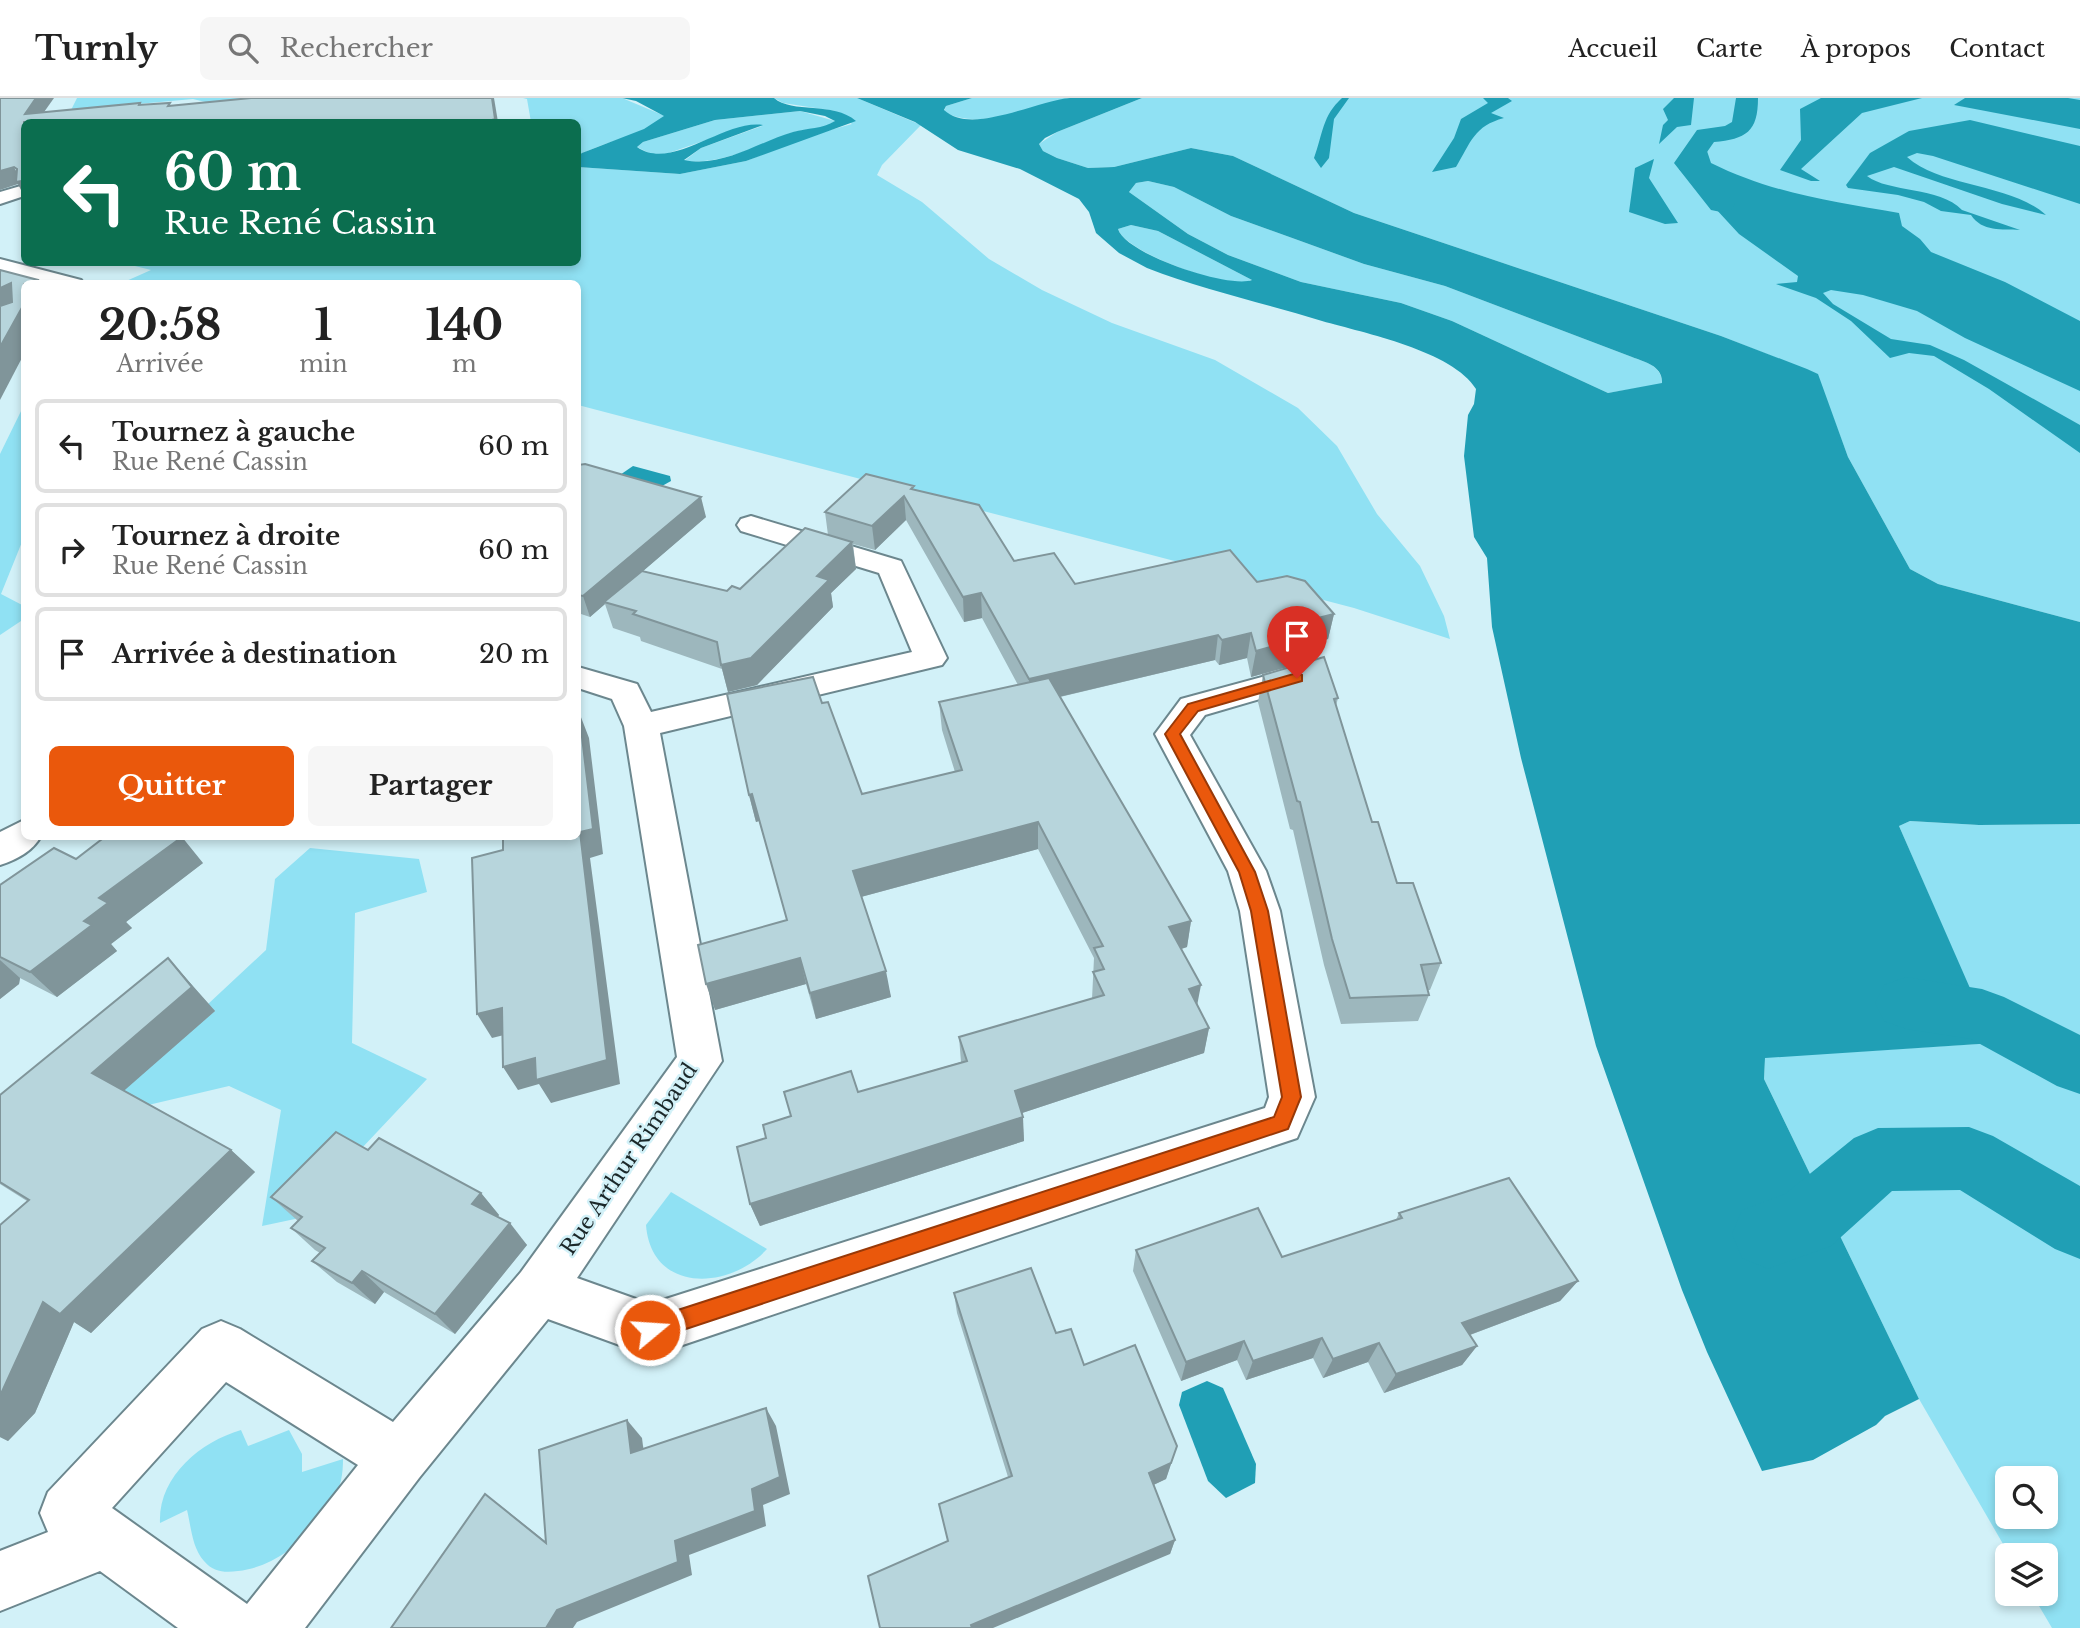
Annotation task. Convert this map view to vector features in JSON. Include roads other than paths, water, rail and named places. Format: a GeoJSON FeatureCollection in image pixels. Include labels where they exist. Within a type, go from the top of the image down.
{"type":"FeatureCollection","features":[{"type":"Feature","properties":{"kind":"street"},"geometry":{"type":"LineString","coordinates":[[0,198],[21,191]]}},
{"type":"Feature","properties":{"kind":"street"},"geometry":{"type":"LineString","coordinates":[[0,265],[58,280]]}},
{"type":"Feature","properties":{"kind":"street"},"geometry":{"type":"LineString","coordinates":[[642,726],[931,658],[891,567],[751,525]]}},
{"type":"Feature","properties":{"kind":"street"},"geometry":{"type":"LineString","coordinates":[[539,1290],[650,1330],[1281,1123],[1292,1097],[1260,911],[1247,872],[1172,734],[1193,707],[1323,670]]}},
{"type":"Feature","properties":{"kind":"street","name":"Rue Arthur Rimbaud"},"geometry":{"type":"LineString","coordinates":[[267,1628],[399,1458],[539,1290],[700,1061],[642,726],[625,692],[581,678]]}},
{"type":"Feature","properties":{"kind":"street"},"geometry":{"type":"LineString","coordinates":[[0,851],[21,836]]}},
{"type":"Feature","properties":{"kind":"street"},"geometry":{"type":"LineString","coordinates":[[229,1628],[69,1513],[222,1348],[399,1458]]}},
{"type":"Feature","properties":{"kind":"street"},"geometry":{"type":"LineString","coordinates":[[0,1581],[107,1539]]}},
{"type":"Feature","properties":{"kind":"waterway"},"geometry":{"type":"LineString","coordinates":[[1721,204],[1687,163],[1706,135],[1733,132],[1743,125],[1747,98]]}},
{"type":"Feature","properties":{"kind":"waterway"},"geometry":{"type":"LineString","coordinates":[[1906,1003],[1982,1015],[2080,1066]]}},
{"type":"Feature","properties":{"kind":"waterway"},"geometry":{"type":"LineString","coordinates":[[1768,1234],[1806,1222],[1878,1160],[1969,1158],[2080,1225]]}}]}
